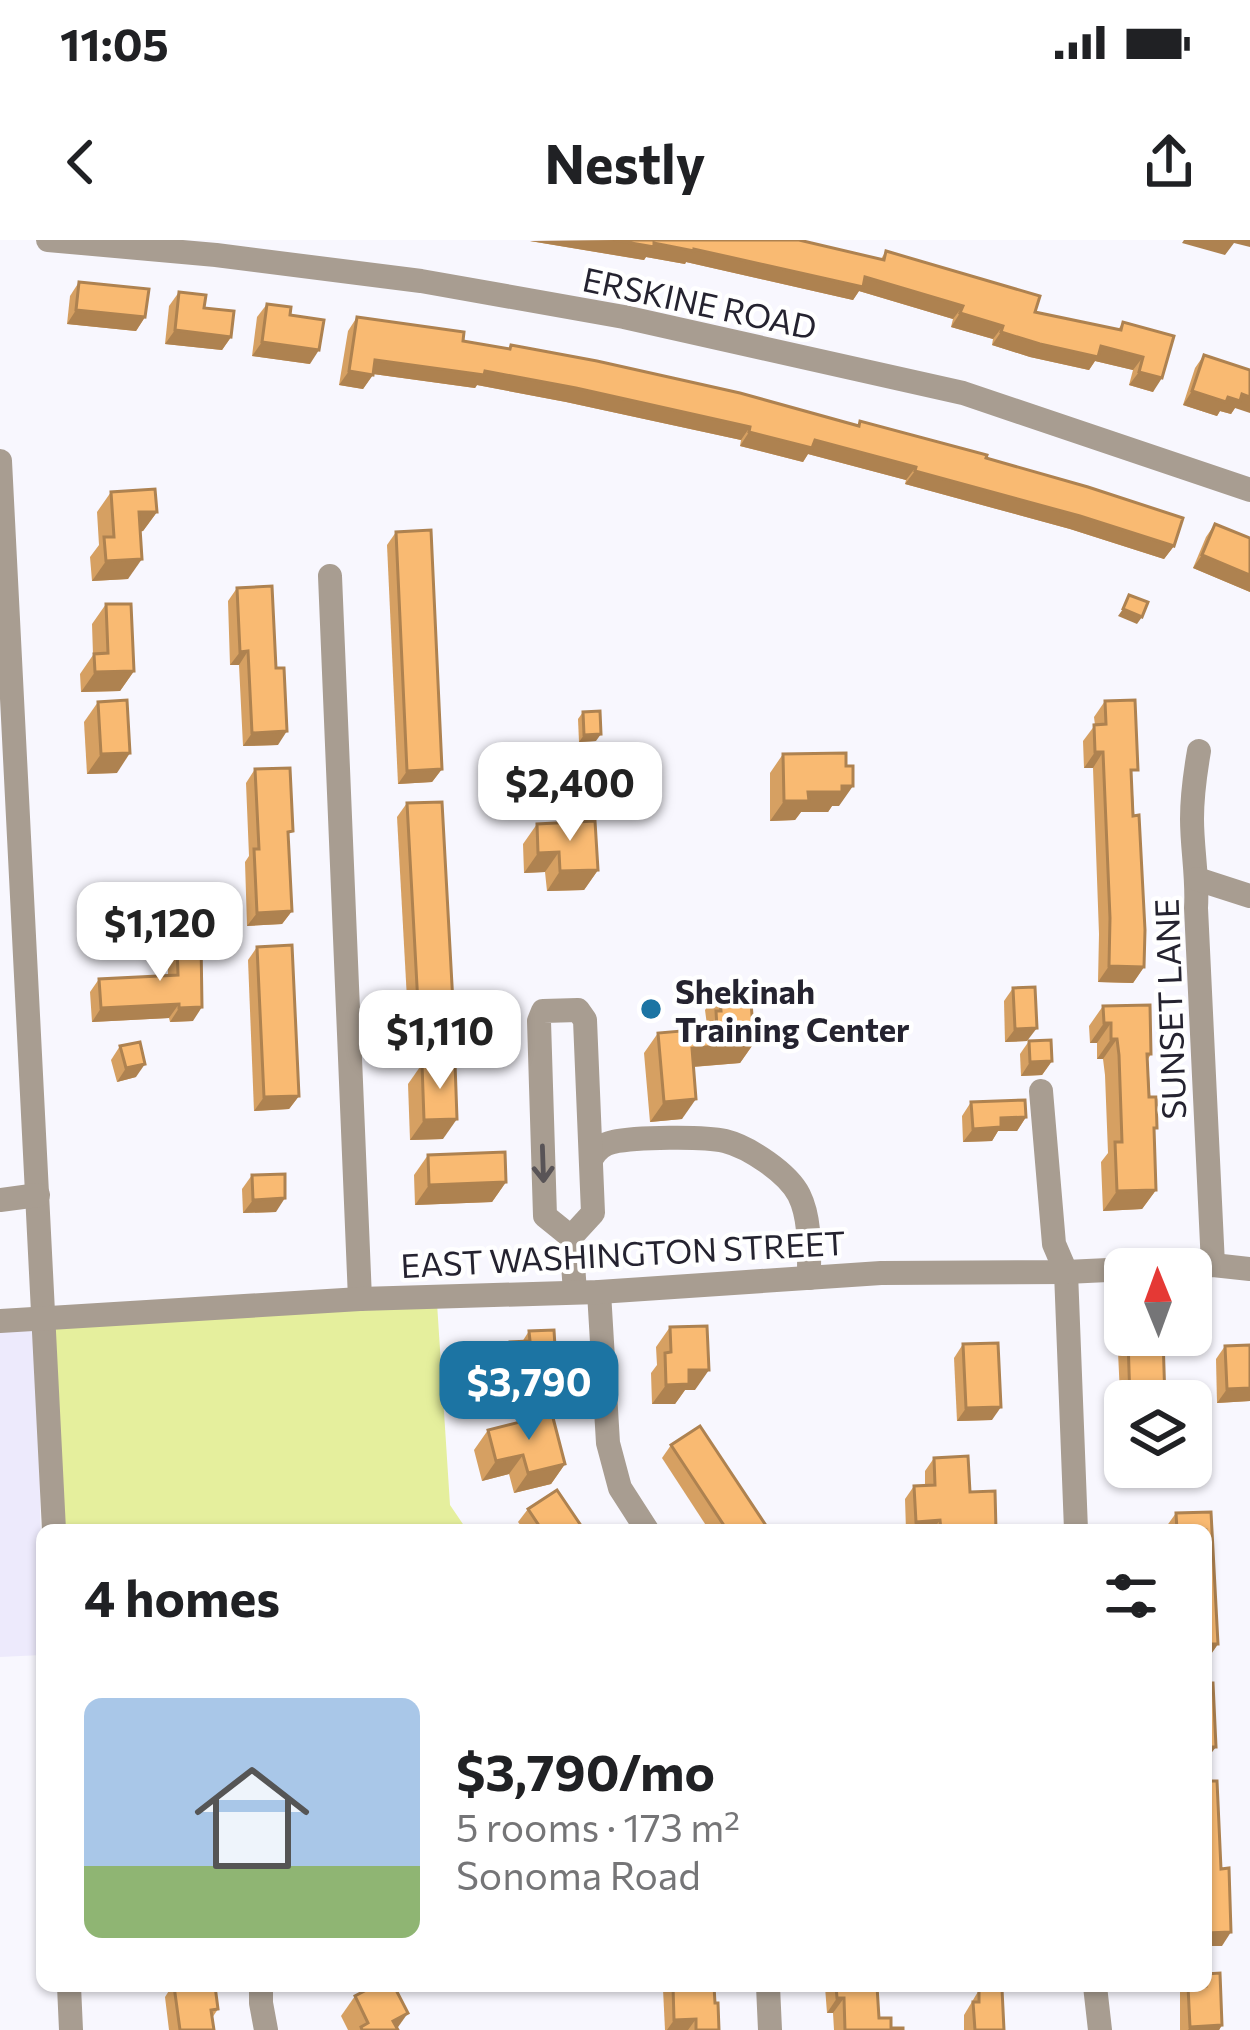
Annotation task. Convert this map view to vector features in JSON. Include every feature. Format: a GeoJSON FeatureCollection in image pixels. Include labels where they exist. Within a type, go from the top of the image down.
{"type":"FeatureCollection","features":[{"type":"Feature","properties":{"kind":"street","name":"ERSKINE ROAD"},"geometry":{"type":"LineString","coordinates":[[48,240],[421,281],[624,317],[963,393],[1250,490]]}},
{"type":"Feature","properties":{"kind":"street"},"geometry":{"type":"LineString","coordinates":[[0,461],[12,891],[38,1195],[54,1524]]}},
{"type":"Feature","properties":{"kind":"street"},"geometry":{"type":"LineString","coordinates":[[330,576],[359,1298]]}},
{"type":"Feature","properties":{"kind":"street","name":"SUNSET LANE"},"geometry":{"type":"LineString","coordinates":[[1199,751],[1192,822],[1214,1264]]}},
{"type":"Feature","properties":{"kind":"street"},"geometry":{"type":"LineString","coordinates":[[1198,879],[1250,896]]}},
{"type":"Feature","properties":{"kind":"street"},"geometry":{"type":"LineString","coordinates":[[571,1237],[592,1214],[585,1019],[578,1010],[543,1011],[539,1021],[545,1216],[571,1237],[586,1292],[608,1443],[620,1488],[642,1524]]}},
{"type":"Feature","properties":{"kind":"street"},"geometry":{"type":"LineString","coordinates":[[1041,1091],[1054,1244],[1066,1272],[1076,1524]]}},
{"type":"Feature","properties":{"kind":"street"},"geometry":{"type":"LineString","coordinates":[[592,1158],[598,1148],[614,1142],[697,1138],[728,1142],[753,1155],[778,1170],[798,1192],[805,1213],[808,1278]]}},
{"type":"Feature","properties":{"kind":"street"},"geometry":{"type":"LineString","coordinates":[[0,1200],[38,1195]]}},
{"type":"Feature","properties":{"kind":"street","name":"EAST WASHINGTON STREET"},"geometry":{"type":"LineString","coordinates":[[0,1321],[904,1272],[1066,1272],[1214,1264],[1250,1269]]}},
{"type":"Feature","properties":{"kind":"street"},"geometry":{"type":"LineString","coordinates":[[69,1992],[71,2030]]}},
{"type":"Feature","properties":{"kind":"street"},"geometry":{"type":"LineString","coordinates":[[261,1992],[266,2030]]}},
{"type":"Feature","properties":{"kind":"street"},"geometry":{"type":"LineString","coordinates":[[768,1992],[770,2030]]}},
{"type":"Feature","properties":{"kind":"street"},"geometry":{"type":"LineString","coordinates":[[1096,1992],[1100,2030]]}},
{"type":"Feature","properties":{"kind":"shaded area"},"geometry":{"type":"Polygon","coordinates":[[[38,1327],[40,1524],[36,1524],[36,1655],[0,1657],[0,1328],[38,1327]]]}},
{"type":"Feature","properties":{"kind":"green space"},"geometry":{"type":"Polygon","coordinates":[[[437,1303],[450,1505],[463,1524],[59,1524],[51,1323],[437,1303]]]}},
{"type":"Feature","properties":{"kind":"building"},"geometry":{"type":"Polygon","coordinates":[[[614,240],[799,240],[884,260],[886,251],[1040,296],[1035,312],[1121,330],[1123,322],[1174,336],[1162,378],[1139,372],[1143,357],[1101,346],[1098,357],[1040,344],[960,313],[963,306],[865,277],[863,287],[694,249],[614,240]]]}},
{"type":"Feature","properties":{"kind":"building"},"geometry":{"type":"Polygon","coordinates":[[[79,282],[149,289],[145,317],[76,310],[79,282]]]}},
{"type":"Feature","properties":{"kind":"building"},"geometry":{"type":"Polygon","coordinates":[[[179,292],[206,295],[204,308],[234,311],[231,337],[175,330],[179,292]]]}},
{"type":"Feature","properties":{"kind":"building"},"geometry":{"type":"Polygon","coordinates":[[[267,304],[291,307],[290,315],[324,320],[319,350],[262,342],[267,304]]]}},
{"type":"Feature","properties":{"kind":"building"},"geometry":{"type":"Polygon","coordinates":[[[357,317],[464,332],[463,341],[597,361],[859,426],[860,421],[987,455],[1183,518],[1174,546],[815,440],[812,448],[749,432],[750,427],[576,388],[485,371],[484,375],[375,360],[373,375],[349,371],[357,317]]]}},
{"type":"Feature","properties":{"kind":"building"},"geometry":{"type":"Polygon","coordinates":[[[1204,355],[1250,370],[1250,397],[1242,394],[1240,401],[1228,397],[1226,402],[1192,391],[1204,355]]]}},
{"type":"Feature","properties":{"kind":"building"},"geometry":{"type":"Polygon","coordinates":[[[155,489],[157,512],[139,512],[142,559],[106,561],[104,537],[114,537],[111,492],[155,489]]]}},
{"type":"Feature","properties":{"kind":"building"},"geometry":{"type":"Polygon","coordinates":[[[1215,524],[1250,538],[1250,575],[1202,555],[1215,524]]]}},
{"type":"Feature","properties":{"kind":"building"},"geometry":{"type":"Polygon","coordinates":[[[431,530],[442,769],[407,771],[396,532],[431,530]]]}},
{"type":"Feature","properties":{"kind":"building"},"geometry":{"type":"Polygon","coordinates":[[[272,586],[276,668],[284,668],[287,731],[252,733],[248,651],[240,652],[237,588],[272,586]]]}},
{"type":"Feature","properties":{"kind":"building"},"geometry":{"type":"Polygon","coordinates":[[[1129,595],[1148,602],[1142,617],[1123,609],[1129,595]]]}},
{"type":"Feature","properties":{"kind":"building"},"geometry":{"type":"Polygon","coordinates":[[[106,604],[131,604],[134,671],[95,672],[94,654],[108,653],[106,604]]]}},
{"type":"Feature","properties":{"kind":"building"},"geometry":{"type":"Polygon","coordinates":[[[127,700],[130,753],[101,754],[98,702],[127,700]]]}},
{"type":"Feature","properties":{"kind":"building"},"geometry":{"type":"Polygon","coordinates":[[[1135,700],[1138,770],[1131,770],[1133,816],[1139,815],[1144,967],[1109,966],[1103,752],[1095,752],[1094,725],[1106,724],[1105,701],[1135,700]]]}},
{"type":"Feature","properties":{"kind":"building"},"geometry":{"type":"Polygon","coordinates":[[[600,711],[601,734],[584,735],[583,712],[600,711]]]}},
{"type":"Feature","properties":{"kind":"building"},"geometry":{"type":"Polygon","coordinates":[[[846,753],[846,766],[853,766],[853,786],[842,786],[842,792],[808,792],[809,801],[784,801],[783,754],[846,753]]]}},
{"type":"Feature","properties":{"kind":"building"},"geometry":{"type":"Polygon","coordinates":[[[290,768],[292,911],[257,913],[255,769],[290,768]]]}},
{"type":"Feature","properties":{"kind":"building"},"geometry":{"type":"Polygon","coordinates":[[[442,802],[455,1040],[420,1041],[407,803],[442,802]]]}},
{"type":"Feature","properties":{"kind":"building"},"geometry":{"type":"Polygon","coordinates":[[[595,821],[598,870],[560,871],[559,852],[538,853],[537,824],[595,821]]]}},
{"type":"Feature","properties":{"kind":"building"},"geometry":{"type":"Polygon","coordinates":[[[201,941],[202,1007],[101,1008],[99,979],[178,975],[177,942],[201,941]]]}},
{"type":"Feature","properties":{"kind":"building"},"geometry":{"type":"Polygon","coordinates":[[[292,945],[299,1096],[264,1097],[257,947],[292,945]]]}},
{"type":"Feature","properties":{"kind":"building"},"geometry":{"type":"Polygon","coordinates":[[[1035,987],[1037,1028],[1015,1029],[1013,988],[1035,987]]]}},
{"type":"Feature","properties":{"kind":"building"},"geometry":{"type":"Polygon","coordinates":[[[750,988],[754,1043],[692,1048],[696,1099],[664,1102],[658,1033],[717,1028],[719,991],[750,988]]]}},
{"type":"Feature","properties":{"kind":"building"},"geometry":{"type":"Polygon","coordinates":[[[1150,1005],[1151,1054],[1147,1054],[1149,1097],[1156,1097],[1156,1190],[1117,1191],[1115,1142],[1122,1142],[1119,1055],[1117,1039],[1111,1039],[1111,1023],[1104,1023],[1103,1006],[1150,1005]]]}},
{"type":"Feature","properties":{"kind":"building"},"geometry":{"type":"Polygon","coordinates":[[[1051,1040],[1052,1061],[1030,1062],[1029,1041],[1051,1040]]]}},
{"type":"Feature","properties":{"kind":"building"},"geometry":{"type":"Polygon","coordinates":[[[140,1042],[145,1064],[126,1068],[120,1046],[140,1042]]]}},
{"type":"Feature","properties":{"kind":"building"},"geometry":{"type":"Polygon","coordinates":[[[455,1063],[457,1119],[424,1120],[422,1064],[455,1063]]]}},
{"type":"Feature","properties":{"kind":"building"},"geometry":{"type":"Polygon","coordinates":[[[1025,1100],[1026,1117],[1001,1118],[1001,1127],[973,1129],[971,1102],[1025,1100]]]}},
{"type":"Feature","properties":{"kind":"building"},"geometry":{"type":"Polygon","coordinates":[[[505,1152],[506,1182],[429,1185],[428,1155],[505,1152]]]}},
{"type":"Feature","properties":{"kind":"building"},"geometry":{"type":"Polygon","coordinates":[[[285,1174],[285,1198],[253,1200],[252,1175],[285,1174]]]}},
{"type":"Feature","properties":{"kind":"building"},"geometry":{"type":"Polygon","coordinates":[[[707,1326],[709,1370],[689,1370],[689,1384],[666,1385],[670,1327],[707,1326]]]}},
{"type":"Feature","properties":{"kind":"building"},"geometry":{"type":"Polygon","coordinates":[[[554,1330],[556,1363],[550,1364],[551,1378],[544,1378],[544,1391],[512,1392],[510,1342],[530,1341],[529,1331],[554,1330]]]}},
{"type":"Feature","properties":{"kind":"building"},"geometry":{"type":"Polygon","coordinates":[[[998,1343],[1001,1407],[966,1408],[963,1344],[998,1343]]]}},
{"type":"Feature","properties":{"kind":"building"},"geometry":{"type":"Polygon","coordinates":[[[1250,1345],[1250,1388],[1227,1389],[1225,1346],[1250,1345]]]}},
{"type":"Feature","properties":{"kind":"building"},"geometry":{"type":"Polygon","coordinates":[[[1129,1356],[1164,1356],[1164,1380],[1129,1380],[1129,1356]]]}},
{"type":"Feature","properties":{"kind":"building"},"geometry":{"type":"Polygon","coordinates":[[[552,1414],[565,1464],[528,1473],[523,1455],[496,1461],[488,1430],[552,1414]]]}},
{"type":"Feature","properties":{"kind":"building"},"geometry":{"type":"Polygon","coordinates":[[[700,1426],[765,1524],[723,1524],[671,1445],[700,1426]]]}},
{"type":"Feature","properties":{"kind":"building"},"geometry":{"type":"Polygon","coordinates":[[[968,1456],[970,1492],[995,1491],[996,1524],[916,1522],[914,1486],[935,1485],[934,1458],[968,1456]]]}},
{"type":"Feature","properties":{"kind":"building"},"geometry":{"type":"Polygon","coordinates":[[[557,1490],[580,1524],[538,1524],[528,1509],[557,1490]]]}},
{"type":"Feature","properties":{"kind":"building"},"geometry":{"type":"Polygon","coordinates":[[[1211,1512],[1212,1524],[1177,1524],[1176,1513],[1211,1512]]]}},
{"type":"Feature","properties":{"kind":"building"},"geometry":{"type":"Polygon","coordinates":[[[1212,1531],[1218,1644],[1212,1644],[1212,1531]]]}},
{"type":"Feature","properties":{"kind":"building"},"geometry":{"type":"Polygon","coordinates":[[[1212,1683],[1213,1683],[1216,1747],[1212,1747],[1212,1683]]]}},
{"type":"Feature","properties":{"kind":"building"},"geometry":{"type":"Polygon","coordinates":[[[1212,1781],[1217,1781],[1221,1869],[1229,1868],[1231,1932],[1212,1933],[1212,1781]]]}},
{"type":"Feature","properties":{"kind":"building"},"geometry":{"type":"Polygon","coordinates":[[[1220,1973],[1222,2025],[1190,2027],[1188,1992],[1212,1992],[1212,1974],[1220,1973]]]}},
{"type":"Feature","properties":{"kind":"building"},"geometry":{"type":"Polygon","coordinates":[[[175,1992],[216,1992],[218,2009],[211,2010],[214,2030],[180,2030],[175,1992]]]}},
{"type":"Feature","properties":{"kind":"building"},"geometry":{"type":"Polygon","coordinates":[[[397,1992],[408,2013],[393,2021],[398,2030],[362,2030],[368,2023],[355,1996],[397,1992]]]}},
{"type":"Feature","properties":{"kind":"building"},"geometry":{"type":"Polygon","coordinates":[[[673,1992],[714,1992],[719,2030],[696,2030],[696,2019],[674,2020],[673,1992]]]}},
{"type":"Feature","properties":{"kind":"building"},"geometry":{"type":"Polygon","coordinates":[[[836,1992],[877,1992],[879,2018],[891,2018],[891,2028],[903,2030],[845,2030],[844,1998],[837,1998],[836,1992]]]}},
{"type":"Feature","properties":{"kind":"building"},"geometry":{"type":"Polygon","coordinates":[[[979,1992],[1002,1992],[1004,2030],[975,2030],[973,2002],[979,2002],[979,1992]]]}},
{"type":"Feature","properties":{"kind":"place","name":"Shekinah Training Center"},"geometry":{"type":"Point","coordinates":[651,1009]}}]}
